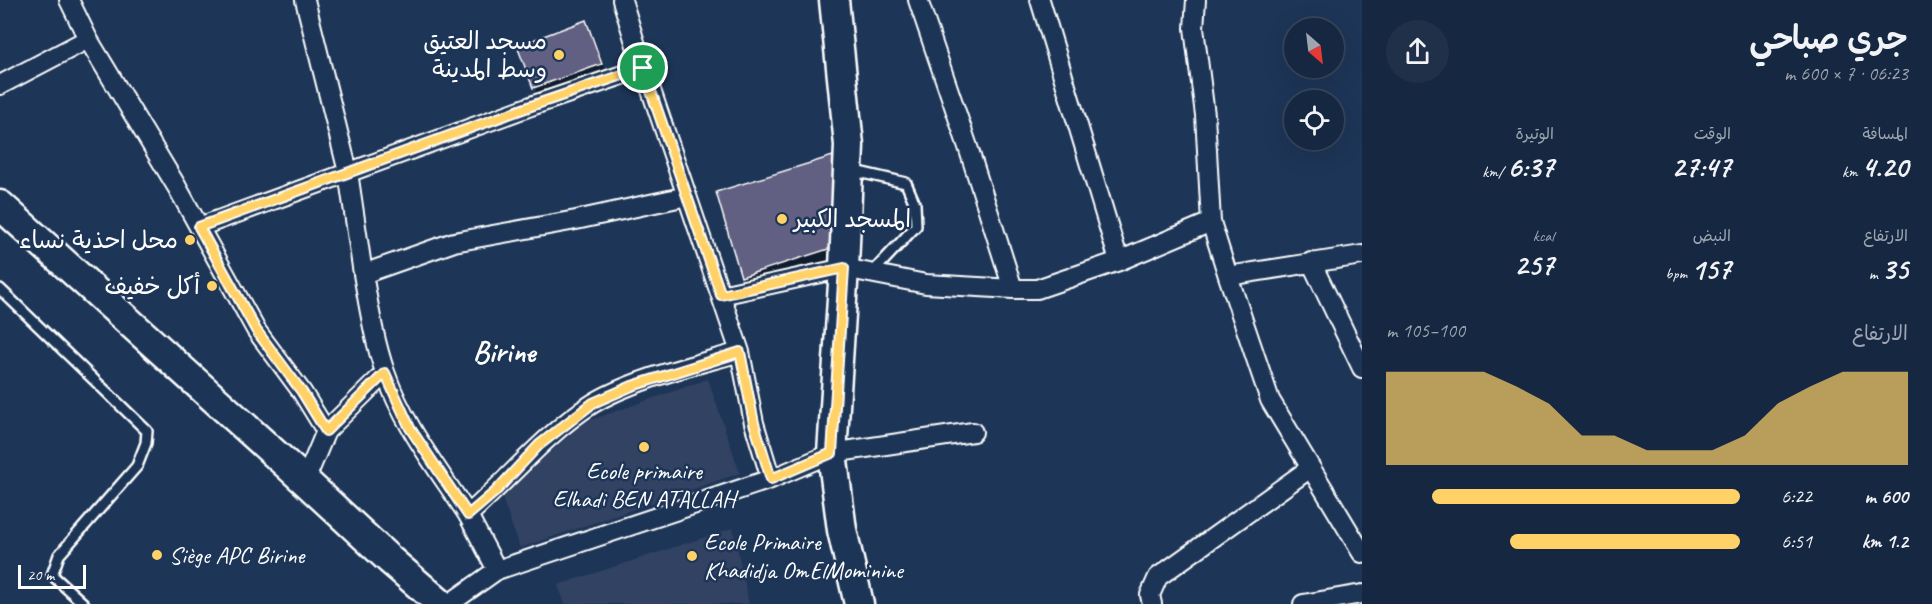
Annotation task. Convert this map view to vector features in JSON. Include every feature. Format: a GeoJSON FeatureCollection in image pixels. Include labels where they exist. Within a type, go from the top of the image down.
{"type":"FeatureCollection","features":[{"type":"Feature","properties":{"kind":"main road"},"geometry":{"type":"LineString","coordinates":[[834,0],[849,145],[848,169],[857,271],[832,453],[842,530],[859,604]]}},
{"type":"Feature","properties":{"kind":"main road"},"geometry":{"type":"LineString","coordinates":[[0,205],[441,604]]}},
{"type":"Feature","properties":{"kind":"street"},"geometry":{"type":"LineString","coordinates":[[69,0],[88,39],[199,227],[256,330],[302,392],[326,431]]}},
{"type":"Feature","properties":{"kind":"street"},"geometry":{"type":"LineString","coordinates":[[305,0],[348,172],[363,274],[373,328],[385,373],[410,428],[468,515],[497,570]]}},
{"type":"Feature","properties":{"kind":"street"},"geometry":{"type":"LineString","coordinates":[[622,0],[740,352],[754,423],[771,479]]}},
{"type":"Feature","properties":{"kind":"street"},"geometry":{"type":"LineString","coordinates":[[918,0],[1013,290]]}},
{"type":"Feature","properties":{"kind":"street"},"geometry":{"type":"LineString","coordinates":[[1040,0],[1119,261]]}},
{"type":"Feature","properties":{"kind":"street"},"geometry":{"type":"LineString","coordinates":[[1196,0],[1194,28],[1205,115],[1211,222],[1270,400],[1362,553]]}},
{"type":"Feature","properties":{"kind":"street"},"geometry":{"type":"LineString","coordinates":[[0,85],[88,39]]}},
{"type":"Feature","properties":{"kind":"street"},"geometry":{"type":"LineString","coordinates":[[199,227],[531,106],[643,68]]}},
{"type":"Feature","properties":{"kind":"street"},"geometry":{"type":"LineString","coordinates":[[363,274],[454,242],[576,220],[687,196]]}},
{"type":"Feature","properties":{"kind":"street"},"geometry":{"type":"LineString","coordinates":[[721,295],[857,271],[926,284],[1013,290],[1037,289],[1119,261],[1211,222]]}},
{"type":"Feature","properties":{"kind":"street"},"geometry":{"type":"LineString","coordinates":[[1228,276],[1362,255]]}},
{"type":"Feature","properties":{"kind":"street"},"geometry":{"type":"LineString","coordinates":[[1311,262],[1362,368]]}},
{"type":"Feature","properties":{"kind":"street"},"geometry":{"type":"LineString","coordinates":[[468,515],[495,492],[539,445],[593,403],[632,386],[740,352]]}},
{"type":"Feature","properties":{"kind":"street"},"geometry":{"type":"LineString","coordinates":[[305,481],[326,431],[385,373]]}},
{"type":"Feature","properties":{"kind":"street"},"geometry":{"type":"LineString","coordinates":[[448,604],[497,570],[771,479],[832,453],[973,432]]}},
{"type":"Feature","properties":{"kind":"street"},"geometry":{"type":"LineString","coordinates":[[1152,604],[1150,595],[1158,577],[1310,469]]}},
{"type":"Feature","properties":{"kind":"street"},"geometry":{"type":"LineString","coordinates":[[1304,604],[1362,594]]}},
{"type":"Feature","properties":{"kind":"lane"},"geometry":{"type":"LineString","coordinates":[[848,169],[906,183],[915,204],[916,226],[857,271]]}},
{"type":"Feature","properties":{"kind":"lane"},"geometry":{"type":"LineString","coordinates":[[0,289],[147,430],[146,443],[137,465],[59,555],[52,575],[84,604]]}},
{"type":"Feature","properties":{"kind":"shaded area","name":"Ecole primaire Elhadi BEN ATALLAH"},"geometry":{"type":"Polygon","coordinates":[[[708,379],[740,473],[520,548],[501,495],[585,422],[708,379]]]}},
{"type":"Feature","properties":{"kind":"shaded area","name":"Ecole Primaire Khadidja OmElMominine"},"geometry":{"type":"Polygon","coordinates":[[[733,528],[749,604],[565,604],[558,585],[733,528]]]}},
{"type":"Feature","properties":{"kind":"building","name":"مسجد العتيق وسط المدينة"},"geometry":{"type":"Polygon","coordinates":[[[586,20],[602,64],[533,88],[517,46],[586,20]]]}},
{"type":"Feature","properties":{"kind":"building","name":"المسجد الكبير"},"geometry":{"type":"Polygon","coordinates":[[[836,155],[841,245],[741,277],[716,192],[836,155]]]}},
{"type":"Feature","properties":{"kind":"place","name":"مسجد العتيق وسط المدينة"},"geometry":{"type":"Point","coordinates":[559,55]}},
{"type":"Feature","properties":{"kind":"place","name":"المسجد الكبير"},"geometry":{"type":"Point","coordinates":[782,219]}},
{"type":"Feature","properties":{"kind":"place","name":"محل احذية نساء"},"geometry":{"type":"Point","coordinates":[190,240]}},
{"type":"Feature","properties":{"kind":"place","name":"أكل خفيف"},"geometry":{"type":"Point","coordinates":[212,286]}},
{"type":"Feature","properties":{"kind":"place","name":"Ecole primaire Elhadi BEN ATALLAH"},"geometry":{"type":"Point","coordinates":[644,447]}},
{"type":"Feature","properties":{"kind":"place","name":"Siège APC Birine"},"geometry":{"type":"Point","coordinates":[157,555]}},
{"type":"Feature","properties":{"kind":"place","name":"Ecole Primaire Khadidja OmElMominine"},"geometry":{"type":"Point","coordinates":[692,556]}},
{"type":"Feature","properties":{"kind":"district","name":"Birine"},"geometry":{"type":"Point","coordinates":[504,352]}},
{"type":"Feature","properties":{"kind":"route"},"geometry":{"type":"LineString","coordinates":[[643,68],[721,295],[844,268],[832,453],[771,479],[754,423],[740,352],[632,386],[593,403],[539,445],[495,492],[468,515],[410,428],[385,373],[326,431],[302,392],[256,330],[199,227],[531,106],[643,68]]}}]}
